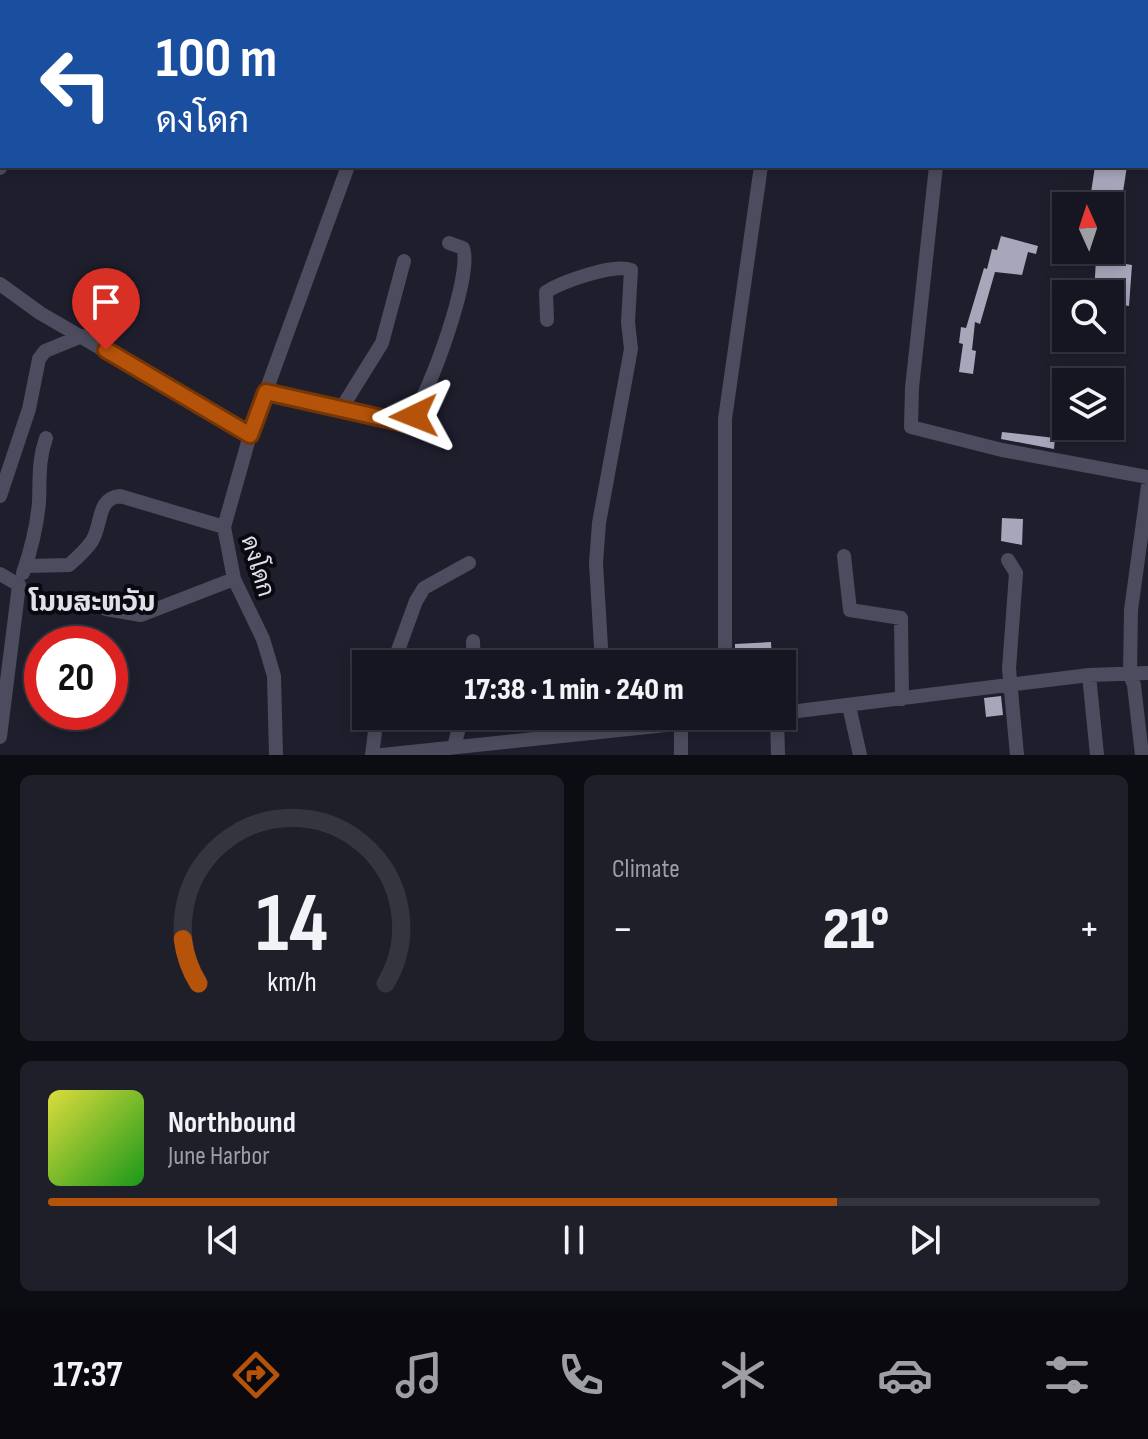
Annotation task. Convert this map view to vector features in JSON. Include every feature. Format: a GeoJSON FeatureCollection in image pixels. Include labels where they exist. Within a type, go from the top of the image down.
{"type":"FeatureCollection","features":[{"type":"Feature","properties":{"kind":"street","name":"ดงโดก"},"geometry":{"type":"LineString","coordinates":[[276,755],[274,676],[263,639],[234,579],[224,527],[250,435],[347,168]]}},
{"type":"Feature","properties":{"kind":"street"},"geometry":{"type":"LineString","coordinates":[[725,650],[725,419],[761,168]]}},
{"type":"Feature","properties":{"kind":"street"},"geometry":{"type":"LineString","coordinates":[[936,168],[912,388],[911,427],[1002,450],[1148,477]]}},
{"type":"Feature","properties":{"kind":"street"},"geometry":{"type":"LineString","coordinates":[[266,392],[404,423],[414,416],[448,335],[467,257],[463,248],[449,243]]}},
{"type":"Feature","properties":{"kind":"street"},"geometry":{"type":"LineString","coordinates":[[341,409],[382,343],[404,261]]}},
{"type":"Feature","properties":{"kind":"street"},"geometry":{"type":"LineString","coordinates":[[547,320],[546,292],[560,283],[613,269],[631,270],[628,322],[631,349],[599,523],[596,563],[601,650]]}},
{"type":"Feature","properties":{"kind":"street"},"geometry":{"type":"LineString","coordinates":[[0,284],[40,313],[250,435]]}},
{"type":"Feature","properties":{"kind":"street"},"geometry":{"type":"LineString","coordinates":[[0,496],[29,409],[39,359],[45,351],[82,336]]}},
{"type":"Feature","properties":{"kind":"street"},"geometry":{"type":"LineString","coordinates":[[0,737],[19,585],[34,538],[39,501],[38,463],[46,438]]}},
{"type":"Feature","properties":{"kind":"street"},"geometry":{"type":"LineString","coordinates":[[1142,755],[1134,685],[1130,675],[1131,610],[1148,486]]}},
{"type":"Feature","properties":{"kind":"street"},"geometry":{"type":"LineString","coordinates":[[26,566],[69,565],[92,541],[103,505],[111,497],[120,496],[224,527]]}},
{"type":"Feature","properties":{"kind":"street"},"geometry":{"type":"LineString","coordinates":[[844,556],[850,610],[901,618],[902,699]]}},
{"type":"Feature","properties":{"kind":"street"},"geometry":{"type":"LineString","coordinates":[[1008,560],[1016,573],[1011,685],[1017,755]]}},
{"type":"Feature","properties":{"kind":"street"},"geometry":{"type":"LineString","coordinates":[[398,650],[424,588],[469,563]]}},
{"type":"Feature","properties":{"kind":"street"},"geometry":{"type":"LineString","coordinates":[[0,574],[19,585]]}},
{"type":"Feature","properties":{"kind":"street"},"geometry":{"type":"LineString","coordinates":[[106,609],[141,615],[234,579]]}},
{"type":"Feature","properties":{"kind":"street"},"geometry":{"type":"LineString","coordinates":[[473,641],[473,650]]}},
{"type":"Feature","properties":{"kind":"street"},"geometry":{"type":"LineString","coordinates":[[796,712],[1089,675],[1148,673]]}},
{"type":"Feature","properties":{"kind":"street"},"geometry":{"type":"LineString","coordinates":[[1089,675],[1097,755]]}},
{"type":"Feature","properties":{"kind":"street"},"geometry":{"type":"LineString","coordinates":[[849,706],[860,755]]}},
{"type":"Feature","properties":{"kind":"street"},"geometry":{"type":"LineString","coordinates":[[372,755],[375,730]]}},
{"type":"Feature","properties":{"kind":"street"},"geometry":{"type":"LineString","coordinates":[[454,747],[458,730]]}},
{"type":"Feature","properties":{"kind":"street"},"geometry":{"type":"LineString","coordinates":[[385,755],[563,730]]}},
{"type":"Feature","properties":{"kind":"street"},"geometry":{"type":"LineString","coordinates":[[681,730],[681,755]]}},
{"type":"Feature","properties":{"kind":"street"},"geometry":{"type":"LineString","coordinates":[[777,730],[778,755]]}},
{"type":"Feature","properties":{"kind":"building"},"geometry":{"type":"Polygon","coordinates":[[[1095,168],[1127,168],[1123,192],[1091,192],[1095,168]]]}},
{"type":"Feature","properties":{"kind":"building"},"geometry":{"type":"Polygon","coordinates":[[[1001,236],[1038,246],[1036,254],[1028,252],[1022,275],[995,272],[980,324],[975,322],[973,374],[959,372],[963,344],[959,343],[961,327],[966,328],[984,268],[987,269],[992,249],[997,250],[1001,236]]]}},
{"type":"Feature","properties":{"kind":"building"},"geometry":{"type":"Polygon","coordinates":[[[1096,264],[1132,265],[1129,306],[1124,305],[1124,280],[1095,280],[1096,264]]]}},
{"type":"Feature","properties":{"kind":"building"},"geometry":{"type":"Polygon","coordinates":[[[1002,432],[1052,438],[1054,449],[1001,439],[1002,432]]]}},
{"type":"Feature","properties":{"kind":"building"},"geometry":{"type":"Polygon","coordinates":[[[1002,518],[1023,519],[1022,545],[1001,541],[1002,518]]]}},
{"type":"Feature","properties":{"kind":"building"},"geometry":{"type":"Polygon","coordinates":[[[771,642],[771,650],[735,650],[735,644],[771,642]]]}},
{"type":"Feature","properties":{"kind":"building"},"geometry":{"type":"Polygon","coordinates":[[[1001,696],[1003,715],[986,717],[984,698],[1001,696]]]}},
{"type":"Feature","properties":{"kind":"district","name":"ໂນນສະຫວັນ"},"geometry":{"type":"Point","coordinates":[92,601]}},
{"type":"Feature","properties":{"kind":"route"},"geometry":{"type":"LineString","coordinates":[[106,350],[250,435],[266,392],[404,423],[414,416]]}}]}
